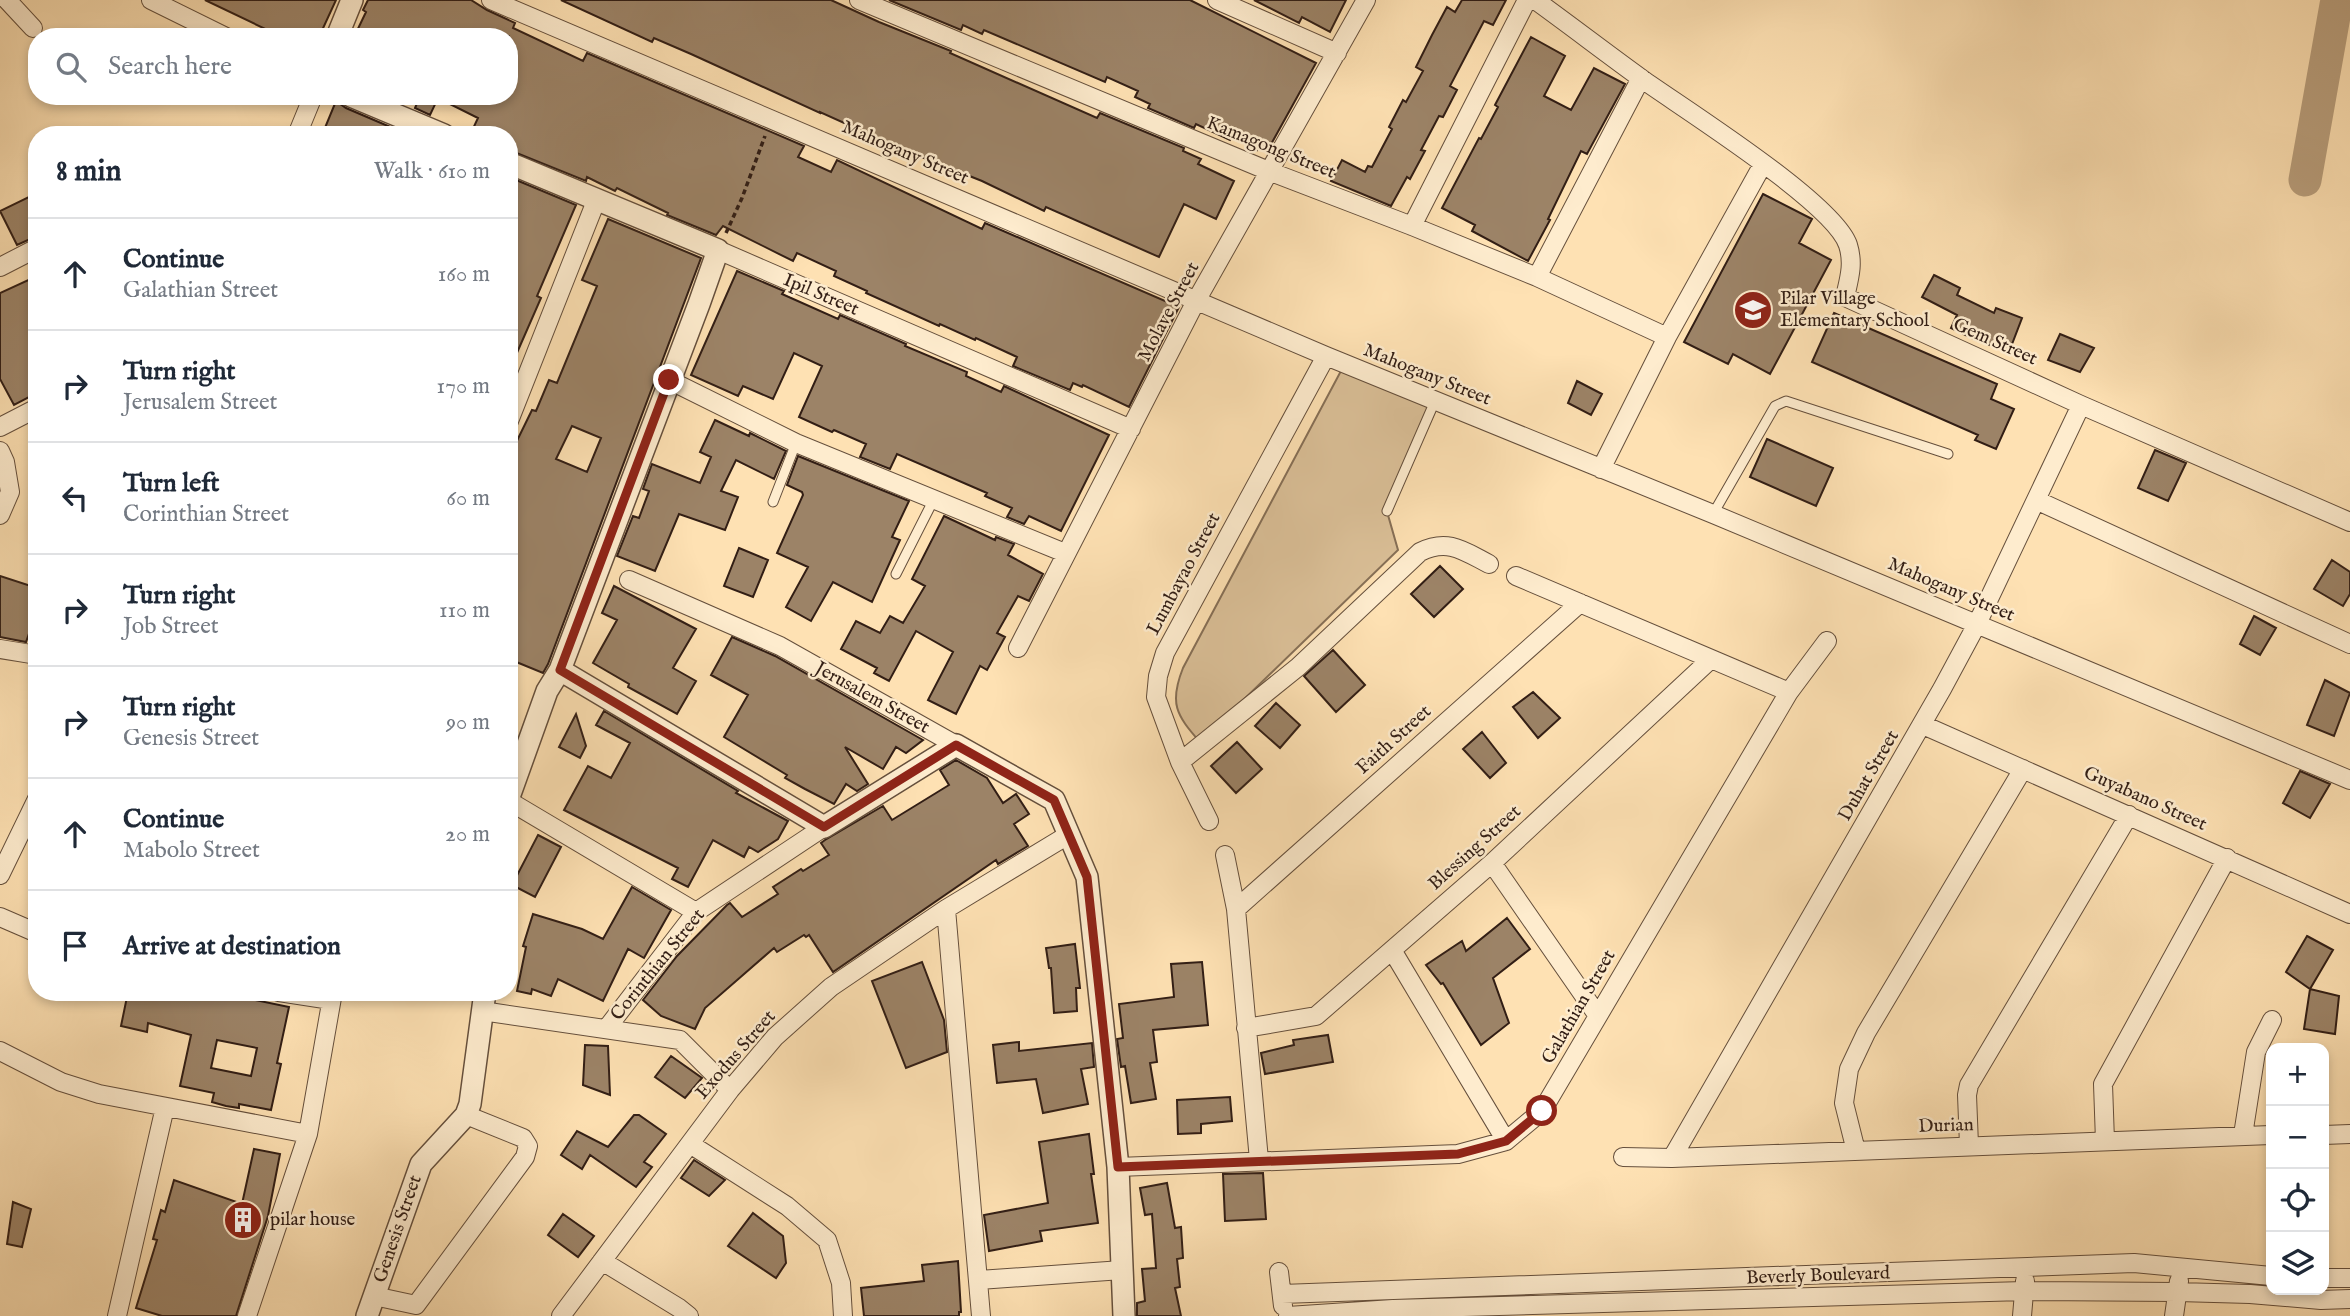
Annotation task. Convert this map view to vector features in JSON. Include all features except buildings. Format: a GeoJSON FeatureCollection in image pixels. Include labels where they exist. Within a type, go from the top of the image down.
{"type":"FeatureCollection","features":[{"type":"Feature","properties":{"kind":"street"},"geometry":{"type":"LineString","coordinates":[[7,0],[33,28]]}},
{"type":"Feature","properties":{"kind":"street"},"geometry":{"type":"LineString","coordinates":[[151,0],[208,28]]}},
{"type":"Feature","properties":{"kind":"street"},"geometry":{"type":"LineString","coordinates":[[341,28],[352,0]]}},
{"type":"Feature","properties":{"kind":"street","name":"Mahogany Street"},"geometry":{"type":"LineString","coordinates":[[491,0],[1326,356],[2350,780]]}},
{"type":"Feature","properties":{"kind":"street","name":"Kamagong Street"},"geometry":{"type":"LineString","coordinates":[[859,0],[1271,172],[1537,277],[1667,337]]}},
{"type":"Feature","properties":{"kind":"street"},"geometry":{"type":"LineString","coordinates":[[1217,0],[1337,52]]}},
{"type":"Feature","properties":{"kind":"street","name":"Molave Street"},"geometry":{"type":"LineString","coordinates":[[1018,648],[1196,301],[1366,0]]}},
{"type":"Feature","properties":{"kind":"street"},"geometry":{"type":"LineString","coordinates":[[1412,226],[1527,0]]}},
{"type":"Feature","properties":{"kind":"street","name":"Gem Street"},"geometry":{"type":"LineString","coordinates":[[1535,0],[1763,163],[1821,210],[1837,227],[1847,244],[1852,271],[1845,297],[2081,405],[2350,522]]}},
{"type":"Feature","properties":{"kind":"street"},"geometry":{"type":"LineString","coordinates":[[1537,277],[1641,78]]}},
{"type":"Feature","properties":{"kind":"street"},"geometry":{"type":"LineString","coordinates":[[301,126],[309,105]]}},
{"type":"Feature","properties":{"kind":"street"},"geometry":{"type":"LineString","coordinates":[[372,105],[423,126]]}},
{"type":"Feature","properties":{"kind":"street"},"geometry":{"type":"LineString","coordinates":[[1601,469],[1667,337],[1763,163]]}},
{"type":"Feature","properties":{"kind":"street","name":"Ipil Street"},"geometry":{"type":"LineString","coordinates":[[518,167],[718,250],[1131,429]]}},
{"type":"Feature","properties":{"kind":"street"},"geometry":{"type":"LineString","coordinates":[[518,398],[596,201]]}},
{"type":"Feature","properties":{"kind":"street"},"geometry":{"type":"LineString","coordinates":[[518,773],[547,691],[560,670],[718,250]]}},
{"type":"Feature","properties":{"kind":"street"},"geometry":{"type":"LineString","coordinates":[[0,267],[28,253]]}},
{"type":"Feature","properties":{"kind":"street","name":"Lumbayao Street"},"geometry":{"type":"LineString","coordinates":[[1209,821],[1180,762],[1156,696],[1158,676],[1165,653],[1326,356]]}},
{"type":"Feature","properties":{"kind":"street"},"geometry":{"type":"LineString","coordinates":[[669,380],[796,443],[1065,553]]}},
{"type":"Feature","properties":{"kind":"street","name":"Duhat Street"},"geometry":{"type":"LineString","coordinates":[[1672,1158],[1923,725],[1978,624],[2081,405]]}},
{"type":"Feature","properties":{"kind":"street"},"geometry":{"type":"LineString","coordinates":[[0,427],[28,413]]}},
{"type":"Feature","properties":{"kind":"street"},"geometry":{"type":"LineString","coordinates":[[0,451],[5,462],[10,492],[0,515]]}},
{"type":"Feature","properties":{"kind":"street"},"geometry":{"type":"LineString","coordinates":[[2035,500],[2350,644]]}},
{"type":"Feature","properties":{"kind":"street"},"geometry":{"type":"LineString","coordinates":[[1180,762],[1298,667],[1420,552],[1433,545],[1453,546],[1489,564]]}},
{"type":"Feature","properties":{"kind":"street"},"geometry":{"type":"LineString","coordinates":[[1516,576],[1789,692]]}},
{"type":"Feature","properties":{"kind":"street","name":"Jerusalem Street"},"geometry":{"type":"LineString","coordinates":[[629,580],[780,646],[1054,800],[1087,877],[1118,1167],[1124,1316]]}},
{"type":"Feature","properties":{"kind":"street","name":"Faith Street"},"geometry":{"type":"LineString","coordinates":[[1236,909],[1580,603]]}},
{"type":"Feature","properties":{"kind":"street","name":"Galathian Street"},"geometry":{"type":"LineString","coordinates":[[1118,1167],[1458,1154],[1506,1141],[1542,1111],[1789,692],[1828,641]]}},
{"type":"Feature","properties":{"kind":"street"},"geometry":{"type":"LineString","coordinates":[[0,649],[28,654]]}},
{"type":"Feature","properties":{"kind":"street","name":"Blessing Street"},"geometry":{"type":"LineString","coordinates":[[1246,1028],[1316,1016],[1492,863],[1711,659]]}},
{"type":"Feature","properties":{"kind":"street"},"geometry":{"type":"LineString","coordinates":[[560,670],[824,827]]}},
{"type":"Feature","properties":{"kind":"street","name":"Guyabano Street"},"geometry":{"type":"LineString","coordinates":[[1923,725],[2350,914]]}},
{"type":"Feature","properties":{"kind":"street","name":"Corinthian Street"},"geometry":{"type":"LineString","coordinates":[[607,1028],[695,912],[956,745]]}},
{"type":"Feature","properties":{"kind":"street"},"geometry":{"type":"LineString","coordinates":[[1856,1151],[1844,1103],[1849,1069],[1866,1034],[2023,769]]}},
{"type":"Feature","properties":{"kind":"street"},"geometry":{"type":"LineString","coordinates":[[518,804],[695,912]]}},
{"type":"Feature","properties":{"kind":"street"},"geometry":{"type":"LineString","coordinates":[[1969,1145],[1969,1085],[2129,815]]}},
{"type":"Feature","properties":{"kind":"street"},"geometry":{"type":"LineString","coordinates":[[0,875],[28,817]]}},
{"type":"Feature","properties":{"kind":"street","name":"Exodus Street"},"geometry":{"type":"LineString","coordinates":[[561,1316],[730,1090],[775,1037],[831,987],[946,909],[1068,835]]}},
{"type":"Feature","properties":{"kind":"street"},"geometry":{"type":"LineString","coordinates":[[1225,855],[1236,909],[1259,1160]]}},
{"type":"Feature","properties":{"kind":"street"},"geometry":{"type":"LineString","coordinates":[[2105,1141],[2103,1084],[2227,858]]}},
{"type":"Feature","properties":{"kind":"street"},"geometry":{"type":"LineString","coordinates":[[1492,863],[1598,1016]]}},
{"type":"Feature","properties":{"kind":"street"},"geometry":{"type":"LineString","coordinates":[[946,909],[981,1316]]}},
{"type":"Feature","properties":{"kind":"street"},"geometry":{"type":"LineString","coordinates":[[0,917],[28,929]]}},
{"type":"Feature","properties":{"kind":"street"},"geometry":{"type":"LineString","coordinates":[[1392,950],[1506,1141]]}},
{"type":"Feature","properties":{"kind":"street"},"geometry":{"type":"LineString","coordinates":[[247,1316],[308,1134],[331,1001]]}},
{"type":"Feature","properties":{"kind":"street"},"geometry":{"type":"LineString","coordinates":[[374,1296],[416,1305],[525,1157],[528,1146],[523,1138],[466,1115],[470,1104],[483,1002],[680,1040],[730,1090]]}},
{"type":"Feature","properties":{"kind":"street"},"geometry":{"type":"LineString","coordinates":[[2243,1135],[2256,1052],[2272,1020]]}},
{"type":"Feature","properties":{"kind":"street"},"geometry":{"type":"LineString","coordinates":[[0,1051],[61,1082],[99,1094],[308,1134]]}},
{"type":"Feature","properties":{"kind":"street"},"geometry":{"type":"LineString","coordinates":[[117,1316],[165,1107]]}},
{"type":"Feature","properties":{"kind":"street","name":"Genesis Street"},"geometry":{"type":"LineString","coordinates":[[367,1316],[421,1164],[466,1115]]}},
{"type":"Feature","properties":{"kind":"street"},"geometry":{"type":"LineString","coordinates":[[2329,1135],[2350,1134]]}},
{"type":"Feature","properties":{"kind":"street","name":"Durian"},"geometry":{"type":"LineString","coordinates":[[1623,1157],[1672,1158],[2266,1135]]}},
{"type":"Feature","properties":{"kind":"street"},"geometry":{"type":"LineString","coordinates":[[690,1144],[788,1206],[827,1240],[841,1283],[843,1316]]}},
{"type":"Feature","properties":{"kind":"street"},"geometry":{"type":"LineString","coordinates":[[602,1261],[689,1316]]}},
{"type":"Feature","properties":{"kind":"street","name":"Beverly Boulevard"},"geometry":{"type":"LineString","coordinates":[[1282,1294],[2134,1263],[2266,1276]]}},
{"type":"Feature","properties":{"kind":"street"},"geometry":{"type":"LineString","coordinates":[[2022,1316],[2026,1266]]}},
{"type":"Feature","properties":{"kind":"street"},"geometry":{"type":"LineString","coordinates":[[2174,1316],[2181,1268]]}},
{"type":"Feature","properties":{"kind":"street"},"geometry":{"type":"LineString","coordinates":[[979,1280],[1122,1270]]}},
{"type":"Feature","properties":{"kind":"street"},"geometry":{"type":"LineString","coordinates":[[1279,1272],[1286,1316]]}},
{"type":"Feature","properties":{"kind":"street"},"geometry":{"type":"LineString","coordinates":[[2329,1278],[2350,1279]]}},
{"type":"Feature","properties":{"kind":"street","name":"Beverly Boulevard"},"geometry":{"type":"LineString","coordinates":[[1286,1316],[1393,1309],[2024,1291],[2178,1292],[2321,1300],[2350,1299]]}},
{"type":"Feature","properties":{"kind":"lane"},"geometry":{"type":"LineString","coordinates":[[1387,511],[1436,401]]}},
{"type":"Feature","properties":{"kind":"lane"},"geometry":{"type":"LineString","coordinates":[[1713,514],[1774,406],[1786,401],[1948,454]]}},
{"type":"Feature","properties":{"kind":"lane"},"geometry":{"type":"LineString","coordinates":[[773,502],[796,443]]}},
{"type":"Feature","properties":{"kind":"lane"},"geometry":{"type":"LineString","coordinates":[[896,574],[934,499]]}},
{"type":"Feature","properties":{"kind":"path"},"geometry":{"type":"LineString","coordinates":[[718,250],[771,118]]}},
{"type":"Feature","properties":{"kind":"shaded area"},"geometry":{"type":"Polygon","coordinates":[[[1342,369],[1437,407],[1388,515],[1398,550],[1200,742],[1185,724],[1177,708],[1176,691],[1183,668],[1342,369]]]}},
{"type":"Feature","properties":{"kind":"waterway"},"geometry":{"type":"LineString","coordinates":[[2305,180],[2339,0]]}},
{"type":"Feature","properties":{"kind":"place","name":"Pilar Village Elementary School"},"geometry":{"type":"Point","coordinates":[1753,310]}},
{"type":"Feature","properties":{"kind":"place","name":"pilar house"},"geometry":{"type":"Point","coordinates":[243,1220]}},
{"type":"Feature","properties":{"kind":"route"},"geometry":{"type":"LineString","coordinates":[[669,380],[560,670],[824,827],[956,745],[1054,800],[1087,877],[1118,1167],[1458,1154],[1506,1141],[1542,1111]]}}]}
